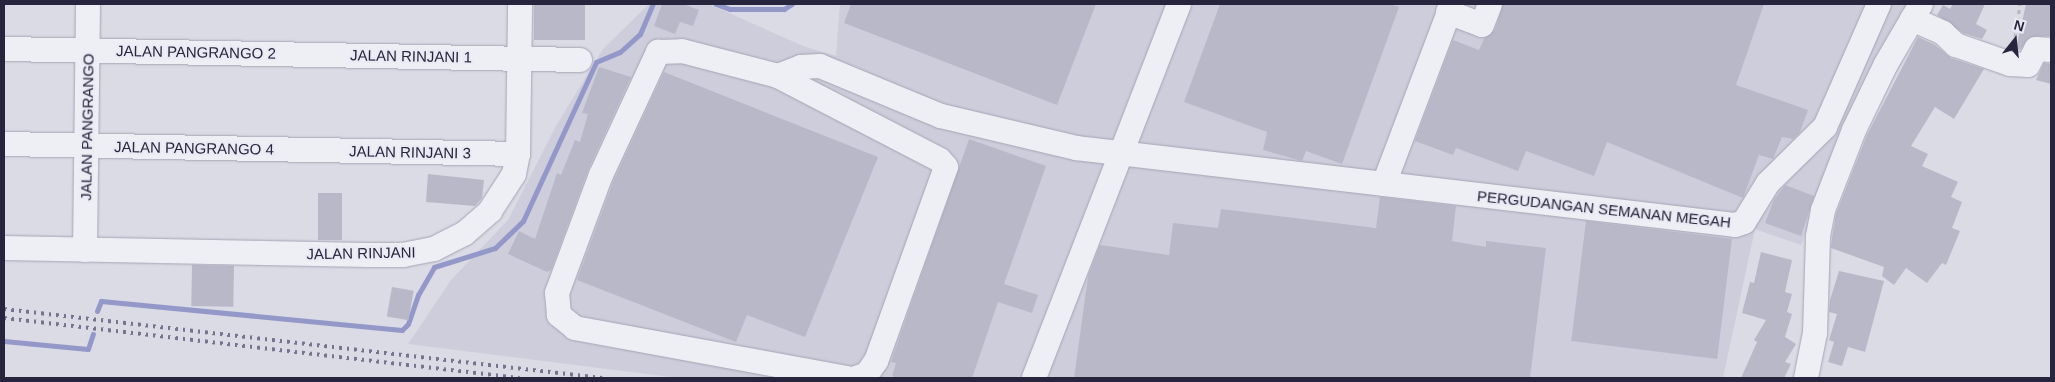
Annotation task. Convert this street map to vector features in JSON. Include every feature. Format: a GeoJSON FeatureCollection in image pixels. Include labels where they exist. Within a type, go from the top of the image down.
{"type":"FeatureCollection","features":[{"type":"Feature","properties":{"kind":"street","name":"JALAN PANGRANGO"},"geometry":{"type":"LineString","coordinates":[[85,250],[88,4]]}},
{"type":"Feature","properties":{"kind":"street","name":"JALAN RINJANI"},"geometry":{"type":"LineString","coordinates":[[4,248],[403,255],[434,249],[464,234],[490,211],[514,174],[518,154],[520,4]]}},
{"type":"Feature","properties":{"kind":"street"},"geometry":{"type":"LineString","coordinates":[[1034,378],[1179,4]]}},
{"type":"Feature","properties":{"kind":"street"},"geometry":{"type":"LineString","coordinates":[[1384,184],[1450,8],[1482,25],[1490,4]]}},
{"type":"Feature","properties":{"kind":"street","name":"PERGUDANGAN SEMANAN MEGAH"},"geometry":{"type":"LineString","coordinates":[[778,76],[801,67],[820,66],[941,116],[1076,148],[1735,225],[1744,222],[1768,183],[1825,127],[1879,4]]}},
{"type":"Feature","properties":{"kind":"street"},"geometry":{"type":"LineString","coordinates":[[1806,378],[1815,333],[1818,236],[1824,205],[1854,130],[1917,11],[1956,45],[2010,64],[2028,65],[2036,49],[2051,50]]}},
{"type":"Feature","properties":{"kind":"street","name":"JALAN PANGRANGO 2"},"geometry":{"type":"LineString","coordinates":[[4,49],[304,54]]}},
{"type":"Feature","properties":{"kind":"street"},"geometry":{"type":"LineString","coordinates":[[847,378],[575,328],[559,315],[556,303],[557,293],[601,175],[653,57],[665,49],[673,49],[778,76],[940,160],[946,167],[876,361],[866,374],[856,378]]}},
{"type":"Feature","properties":{"kind":"street","name":"JALAN RINJANI 1"},"geometry":{"type":"LineString","coordinates":[[304,54],[580,60]]}},
{"type":"Feature","properties":{"kind":"street","name":"JALAN PANGRANGO 4"},"geometry":{"type":"LineString","coordinates":[[4,144],[302,150]]}},
{"type":"Feature","properties":{"kind":"street","name":"JALAN RINJANI 3"},"geometry":{"type":"LineString","coordinates":[[302,150],[518,154]]}},
{"type":"Feature","properties":{"kind":"path"},"geometry":{"type":"LineString","coordinates":[[2010,64],[2020,4]]}},
{"type":"Feature","properties":{"kind":"shaded area"},"geometry":{"type":"Polygon","coordinates":[[[649,4],[709,4],[803,46],[836,56],[840,4],[1911,4],[1825,185],[1801,245],[1755,229],[1723,378],[678,378],[408,344],[451,280],[508,220],[556,126],[603,49],[649,4]]]}},
{"type":"Feature","properties":{"kind":"building"},"geometry":{"type":"Polygon","coordinates":[[[534,4],[585,4],[585,40],[534,40],[534,4]]]}},
{"type":"Feature","properties":{"kind":"building"},"geometry":{"type":"Polygon","coordinates":[[[662,4],[683,4],[699,10],[693,26],[680,22],[675,34],[654,26],[662,4]]]}},
{"type":"Feature","properties":{"kind":"building"},"geometry":{"type":"Polygon","coordinates":[[[851,4],[1096,4],[1057,105],[844,23],[851,4]]]}},
{"type":"Feature","properties":{"kind":"building"},"geometry":{"type":"Polygon","coordinates":[[[1220,4],[1390,4],[1399,7],[1342,164],[1306,151],[1302,161],[1263,150],[1267,132],[1184,102],[1220,4]]]}},
{"type":"Feature","properties":{"kind":"building"},"geometry":{"type":"Polygon","coordinates":[[[1503,4],[1764,4],[1736,85],[1808,110],[1800,132],[1793,139],[1782,137],[1773,159],[1759,155],[1743,198],[1607,142],[1594,176],[1526,151],[1518,171],[1456,148],[1453,155],[1415,141],[1453,40],[1479,50],[1484,39],[1495,30],[1503,4]]]}},
{"type":"Feature","properties":{"kind":"building"},"geometry":{"type":"Polygon","coordinates":[[[1953,4],[1985,4],[1976,24],[1987,30],[1982,39],[1963,33],[1937,15],[1943,5],[1950,9],[1953,4]]]}},
{"type":"Feature","properties":{"kind":"building"},"geometry":{"type":"Polygon","coordinates":[[[2026,4],[2051,4],[2051,36],[2030,37],[2020,50],[2016,49],[2026,4]]]}},
{"type":"Feature","properties":{"kind":"building"},"geometry":{"type":"Polygon","coordinates":[[[1918,37],[1935,45],[1951,58],[1984,69],[1954,119],[1935,107],[1911,146],[1928,154],[1922,166],[1958,182],[1951,197],[1962,202],[1952,228],[1960,231],[1946,265],[1942,263],[1927,283],[1906,268],[1894,285],[1882,276],[1884,267],[1831,248],[1836,214],[1867,135],[1918,37]]]}},
{"type":"Feature","properties":{"kind":"building"},"geometry":{"type":"Polygon","coordinates":[[[2044,63],[2051,64],[2051,84],[2036,80],[2044,63]]]}},
{"type":"Feature","properties":{"kind":"building"},"geometry":{"type":"Polygon","coordinates":[[[599,67],[631,77],[588,170],[551,270],[547,272],[508,254],[519,231],[535,239],[557,173],[561,175],[575,140],[580,142],[588,114],[582,113],[599,67]]]}},
{"type":"Feature","properties":{"kind":"building"},"geometry":{"type":"Polygon","coordinates":[[[664,72],[878,157],[805,337],[747,315],[736,342],[577,280],[614,180],[664,72]]]}},
{"type":"Feature","properties":{"kind":"building"},"geometry":{"type":"Polygon","coordinates":[[[969,139],[1046,166],[1004,284],[1038,295],[1032,313],[998,302],[972,378],[899,378],[892,376],[896,363],[891,362],[969,139]]]}},
{"type":"Feature","properties":{"kind":"building"},"geometry":{"type":"Polygon","coordinates":[[[428,174],[484,180],[482,198],[475,206],[426,202],[428,174]]]}},
{"type":"Feature","properties":{"kind":"building"},"geometry":{"type":"Polygon","coordinates":[[[1785,185],[1814,196],[1801,236],[1765,223],[1774,200],[1785,185]]]}},
{"type":"Feature","properties":{"kind":"building"},"geometry":{"type":"Polygon","coordinates":[[[318,193],[342,193],[342,240],[318,240],[318,193]]]}},
{"type":"Feature","properties":{"kind":"building"},"geometry":{"type":"Polygon","coordinates":[[[1380,197],[1456,206],[1452,241],[1486,247],[1486,241],[1546,248],[1530,378],[1074,378],[1088,277],[1100,245],[1169,255],[1173,223],[1218,228],[1221,209],[1376,228],[1380,197]]]}},
{"type":"Feature","properties":{"kind":"building"},"geometry":{"type":"Polygon","coordinates":[[[1586,221],[1732,239],[1717,359],[1571,341],[1586,221]]]}},
{"type":"Feature","properties":{"kind":"building"},"geometry":{"type":"Polygon","coordinates":[[[1761,252],[1792,260],[1785,292],[1792,294],[1787,312],[1792,314],[1785,337],[1796,344],[1785,362],[1791,364],[1784,378],[1741,378],[1757,342],[1754,340],[1766,320],[1742,313],[1750,282],[1754,283],[1761,252]]]}},
{"type":"Feature","properties":{"kind":"building"},"geometry":{"type":"Polygon","coordinates":[[[192,265],[234,266],[233,307],[191,306],[192,265]]]}},
{"type":"Feature","properties":{"kind":"building"},"geometry":{"type":"Polygon","coordinates":[[[1839,271],[1884,281],[1865,352],[1848,347],[1842,366],[1828,362],[1834,342],[1829,340],[1837,314],[1829,312],[1830,300],[1839,271]]]}},
{"type":"Feature","properties":{"kind":"building"},"geometry":{"type":"Polygon","coordinates":[[[392,287],[414,291],[408,320],[387,317],[392,287]]]}},
{"type":"Feature","properties":{"kind":"waterway"},"geometry":{"type":"LineString","coordinates":[[97,311],[101,301],[402,330],[408,324],[418,295],[434,267],[495,248],[523,221],[596,62],[620,52],[640,34],[653,4]]}},
{"type":"Feature","properties":{"kind":"waterway"},"geometry":{"type":"LineString","coordinates":[[716,4],[730,9],[784,9],[792,4]]}},
{"type":"Feature","properties":{"kind":"waterway"},"geometry":{"type":"LineString","coordinates":[[4,341],[88,349],[93,334]]}},
{"type":"Feature","properties":{"kind":"railway"},"geometry":{"type":"LineString","coordinates":[[4,309],[602,378]]}},
{"type":"Feature","properties":{"kind":"railway"},"geometry":{"type":"LineString","coordinates":[[4,318],[520,378]]}}]}
